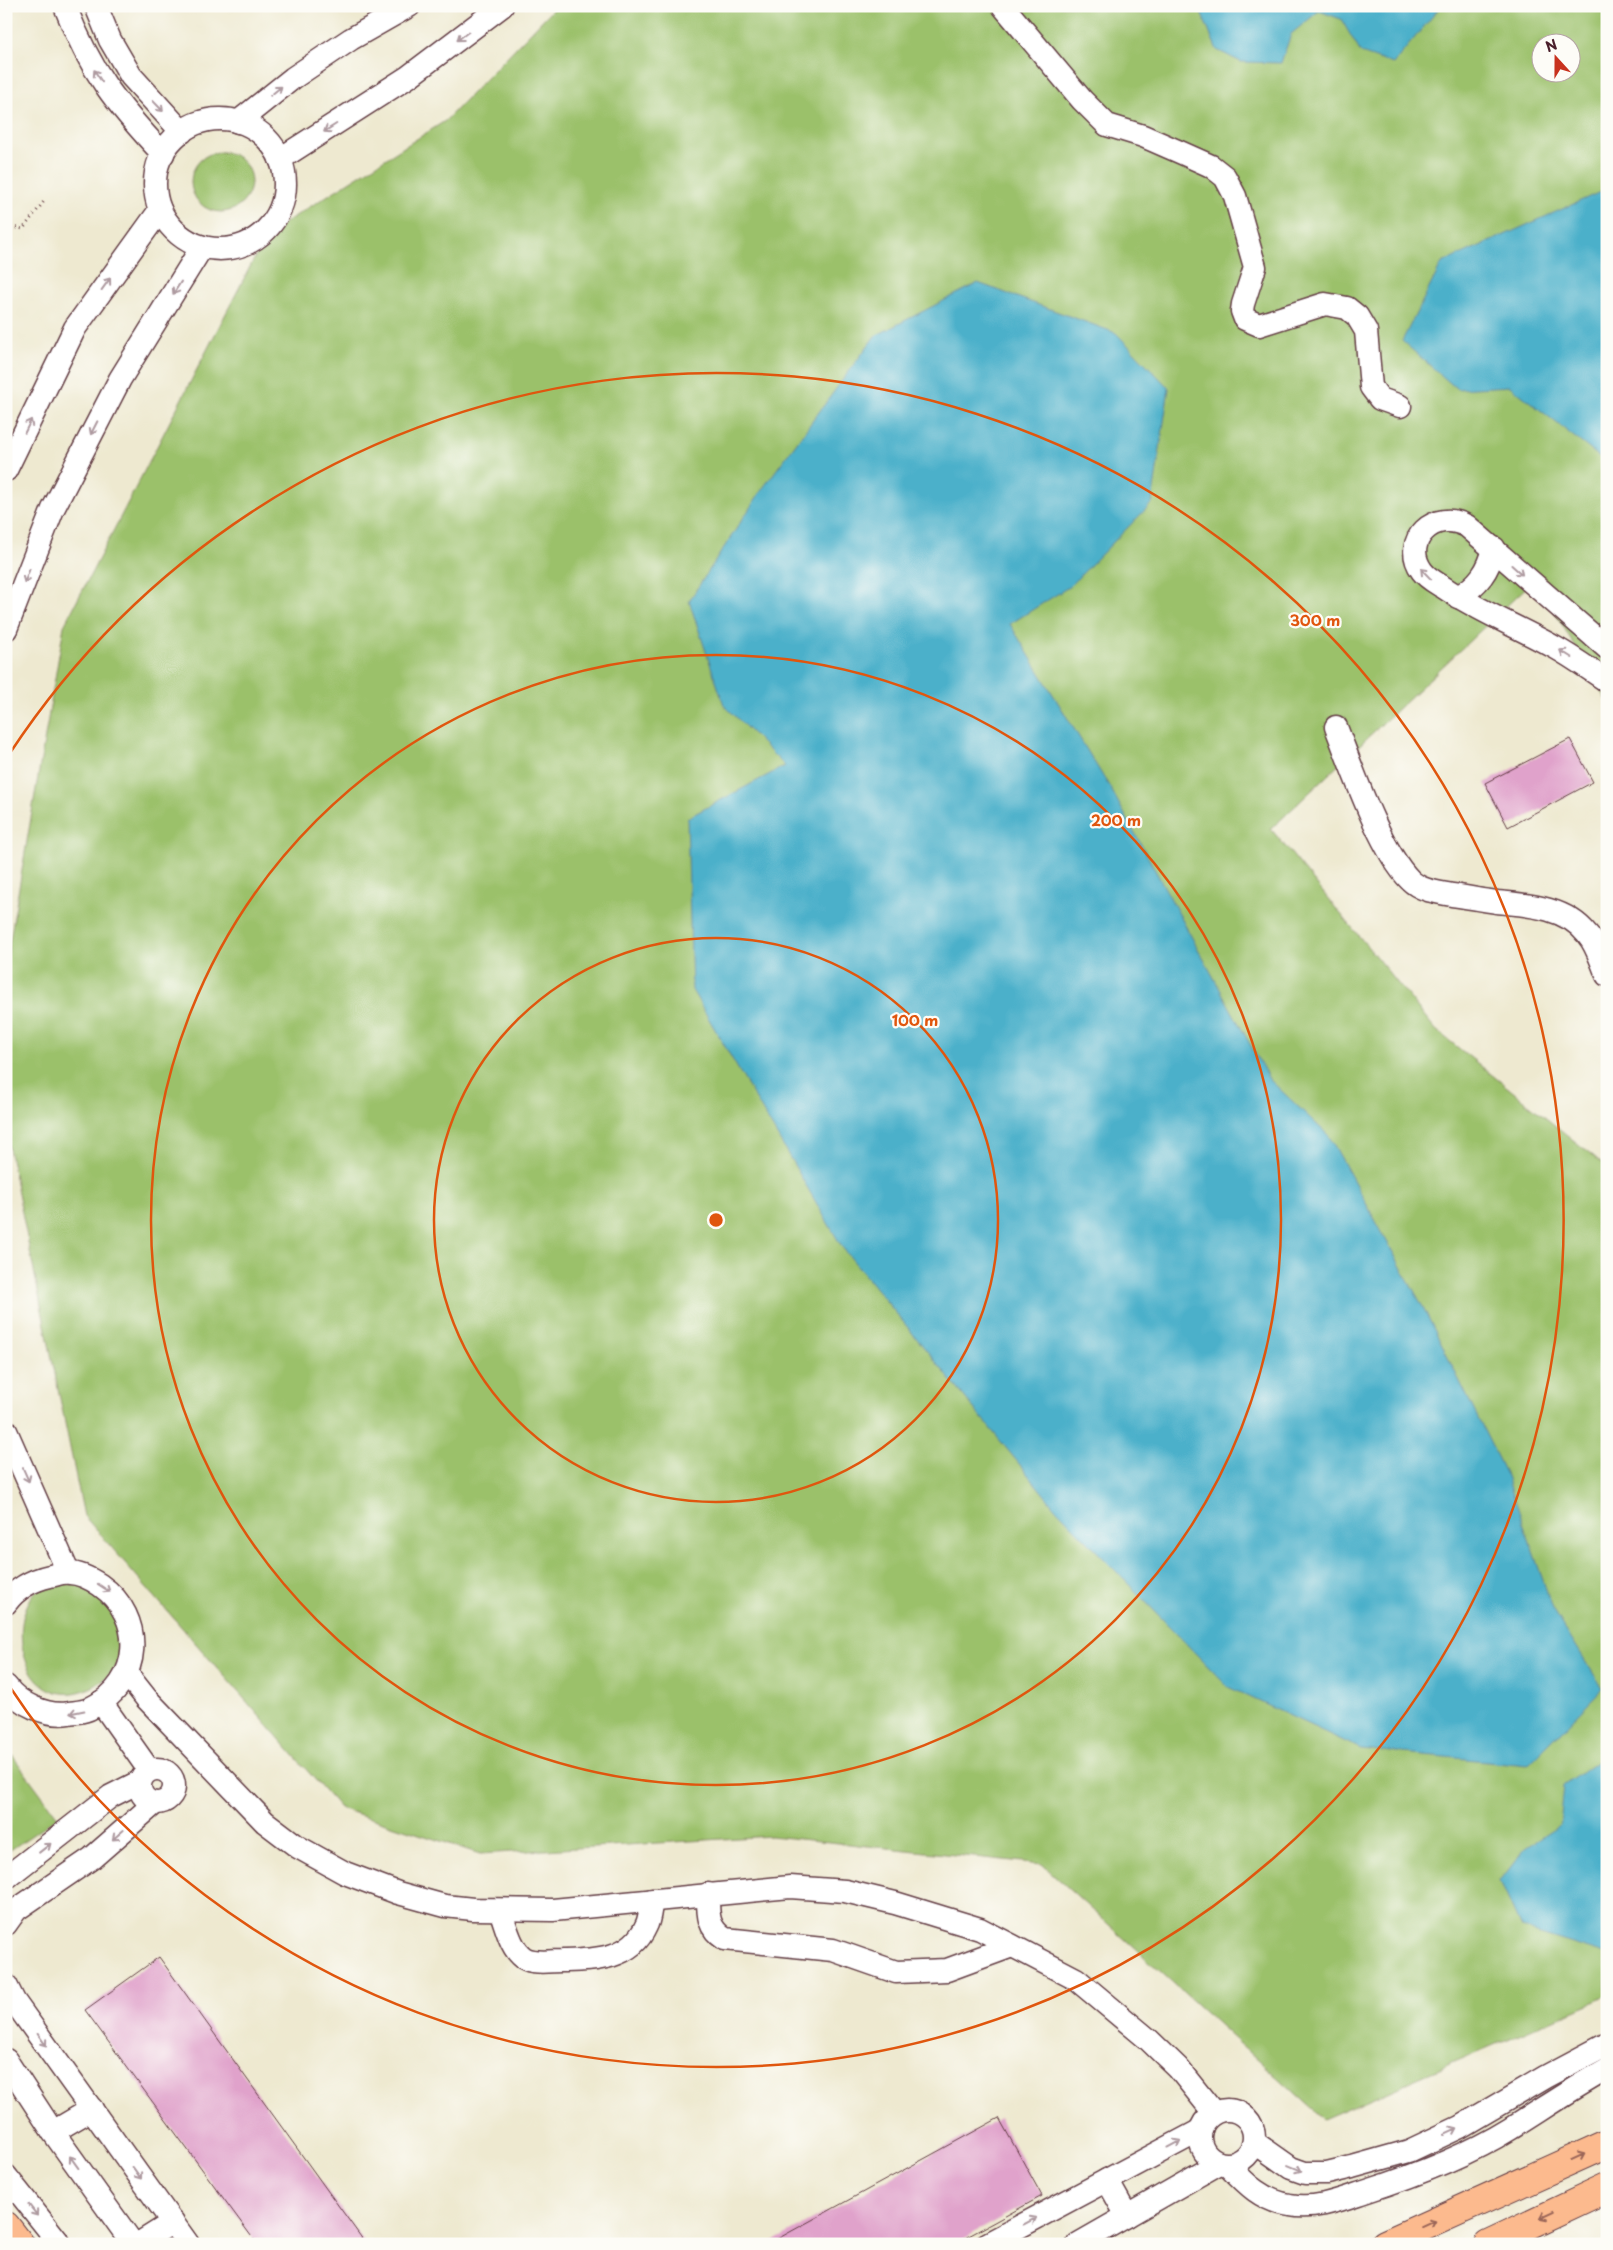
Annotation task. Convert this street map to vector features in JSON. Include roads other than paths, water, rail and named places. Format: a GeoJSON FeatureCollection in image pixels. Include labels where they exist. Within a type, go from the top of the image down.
{"type":"FeatureCollection","features":[{"type":"Feature","properties":{"kind":"main road"},"geometry":{"type":"LineString","coordinates":[[1385,2244],[1607,2144]]}},
{"type":"Feature","properties":{"kind":"main road"},"geometry":{"type":"LineString","coordinates":[[1488,2244],[1607,2188]]}},
{"type":"Feature","properties":{"kind":"main road"},"geometry":{"type":"LineString","coordinates":[[6,2226],[20,2244]]}},
{"type":"Feature","properties":{"kind":"street"},"geometry":{"type":"LineString","coordinates":[[65,6],[94,70],[118,104],[163,154]]}},
{"type":"Feature","properties":{"kind":"street"},"geometry":{"type":"LineString","coordinates":[[96,6],[121,60],[140,87],[182,132]]}},
{"type":"Feature","properties":{"kind":"street"},"geometry":{"type":"LineString","coordinates":[[238,122],[292,78],[351,39],[409,6]]}},
{"type":"Feature","properties":{"kind":"street"},"geometry":{"type":"LineString","coordinates":[[280,159],[400,82],[502,6]]}},
{"type":"Feature","properties":{"kind":"street"},"geometry":{"type":"LineString","coordinates":[[1003,6],[1082,100],[1107,125],[1143,136],[1182,153],[1210,166],[1225,177],[1235,196],[1255,267],[1243,304],[1242,311],[1245,319],[1259,325],[1325,304],[1347,308],[1357,316],[1366,331],[1371,387],[1380,399],[1400,406]]}},
{"type":"Feature","properties":{"kind":"street"},"geometry":{"type":"LineString","coordinates":[[118,104],[140,87]]}},
{"type":"Feature","properties":{"kind":"street"},"geometry":{"type":"LineString","coordinates":[[209,120],[238,122],[263,135],[273,146],[280,159],[285,180],[283,202],[269,227],[258,237],[245,244],[217,249],[202,247],[189,242],[167,222],[160,210],[156,196],[155,181],[158,165],[163,154],[171,142],[182,132],[195,124],[209,120]]}},
{"type":"Feature","properties":{"kind":"street"},"geometry":{"type":"LineString","coordinates":[[6,470],[75,328],[160,210]]}},
{"type":"Feature","properties":{"kind":"street"},"geometry":{"type":"LineString","coordinates":[[6,629],[53,509],[120,378],[202,247]]}},
{"type":"Feature","properties":{"kind":"street"},"geometry":{"type":"LineString","coordinates":[[1607,648],[1494,548],[1458,521],[1438,521],[1422,532],[1416,551],[1422,570],[1458,597],[1562,652],[1607,682]]}},
{"type":"Feature","properties":{"kind":"street"},"geometry":{"type":"LineString","coordinates":[[1458,597],[1475,585],[1482,577],[1488,568],[1494,548]]}},
{"type":"Feature","properties":{"kind":"street"},"geometry":{"type":"LineString","coordinates":[[1540,640],[1562,609]]}},
{"type":"Feature","properties":{"kind":"street"},"geometry":{"type":"LineString","coordinates":[[1336,727],[1380,832],[1397,864],[1410,880],[1420,887],[1432,891],[1495,902],[1530,905],[1560,913],[1578,924],[1593,941],[1607,975]]}},
{"type":"Feature","properties":{"kind":"street"},"geometry":{"type":"LineString","coordinates":[[6,1431],[68,1572]]}},
{"type":"Feature","properties":{"kind":"street"},"geometry":{"type":"LineString","coordinates":[[7,1690],[33,1708],[62,1715],[90,1709],[112,1695],[127,1674],[134,1647],[129,1619],[114,1595],[90,1579],[68,1572],[35,1579],[8,1593]]}},
{"type":"Feature","properties":{"kind":"street"},"geometry":{"type":"LineString","coordinates":[[127,1674],[265,1822],[298,1847],[344,1873],[398,1893],[445,1906],[500,1910],[553,1910],[790,1887],[845,1891],[895,1903],[980,1929],[1076,1979],[1149,2040],[1172,2063],[1207,2121],[1200,2143],[1204,2152],[1210,2159],[1223,2164],[1261,2196],[1288,2205],[1306,2207],[1335,2201],[1443,2164],[1509,2130],[1562,2094],[1607,2070]]}},
{"type":"Feature","properties":{"kind":"street"},"geometry":{"type":"LineString","coordinates":[[6,1878],[111,1796],[144,1776],[158,1768],[167,1771],[173,1778],[174,1787],[171,1796],[164,1802],[155,1803],[146,1800],[140,1792],[144,1776],[101,1702]]}},
{"type":"Feature","properties":{"kind":"street"},"geometry":{"type":"LineString","coordinates":[[6,1924],[16,1910],[92,1858],[155,1803]]}},
{"type":"Feature","properties":{"kind":"street"},"geometry":{"type":"LineString","coordinates":[[70,1828],[92,1858]]}},
{"type":"Feature","properties":{"kind":"street"},"geometry":{"type":"LineString","coordinates":[[708,1894],[708,1917],[716,1934],[725,1939],[833,1950],[896,1972],[947,1970],[1012,1946]]}},
{"type":"Feature","properties":{"kind":"street"},"geometry":{"type":"LineString","coordinates":[[500,1910],[515,1948],[525,1958],[536,1962],[601,1960],[621,1952],[637,1940],[647,1926],[652,1900]]}},
{"type":"Feature","properties":{"kind":"street"},"geometry":{"type":"LineString","coordinates":[[6,1985],[14,2001],[188,2244]]}},
{"type":"Feature","properties":{"kind":"street"},"geometry":{"type":"LineString","coordinates":[[1254,2142],[1291,2168],[1305,2172],[1327,2173],[1352,2167],[1409,2150],[1460,2127],[1545,2077],[1607,2044]]}},
{"type":"Feature","properties":{"kind":"street"},"geometry":{"type":"LineString","coordinates":[[6,2060],[53,2132],[133,2244]]}},
{"type":"Feature","properties":{"kind":"street"},"geometry":{"type":"LineString","coordinates":[[53,2132],[92,2109]]}},
{"type":"Feature","properties":{"kind":"street"},"geometry":{"type":"LineString","coordinates":[[988,2244],[1107,2180],[1207,2121],[1231,2110],[1239,2112],[1252,2125],[1254,2142],[1245,2158],[1237,2163],[1223,2164],[1078,2244]]}},
{"type":"Feature","properties":{"kind":"street"},"geometry":{"type":"LineString","coordinates":[[6,2176],[60,2244]]}},
{"type":"Feature","properties":{"kind":"street"},"geometry":{"type":"LineString","coordinates":[[1107,2180],[1127,2216]]}},
{"type":"Feature","properties":{"kind":"street"},"geometry":{"type":"LineString","coordinates":[[138,2244],[172,2222]]}},
{"type":"Feature","properties":{"kind":"water"},"geometry":{"type":"Polygon","coordinates":[[[1200,6],[1441,6],[1393,64],[1361,53],[1341,19],[1319,11],[1291,34],[1281,63],[1241,62],[1217,50],[1199,8],[1200,6]]]}},
{"type":"Feature","properties":{"kind":"water"},"geometry":{"type":"Polygon","coordinates":[[[1607,189],[1607,463],[1510,386],[1457,389],[1402,341],[1442,263],[1607,189]]]}},
{"type":"Feature","properties":{"kind":"water"},"geometry":{"type":"Polygon","coordinates":[[[978,283],[1116,333],[1169,388],[1152,503],[1070,586],[1010,624],[1112,791],[1269,1079],[1329,1136],[1423,1307],[1507,1477],[1553,1609],[1603,1689],[1528,1765],[1361,1749],[1228,1687],[1056,1509],[842,1247],[692,990],[687,818],[785,766],[724,705],[689,601],[763,488],[875,336],[978,283]]]}},
{"type":"Feature","properties":{"kind":"water"},"geometry":{"type":"Polygon","coordinates":[[[1607,1754],[1607,1953],[1605,1954],[1521,1928],[1500,1881],[1525,1848],[1560,1825],[1564,1786],[1607,1754]]]}}]}
